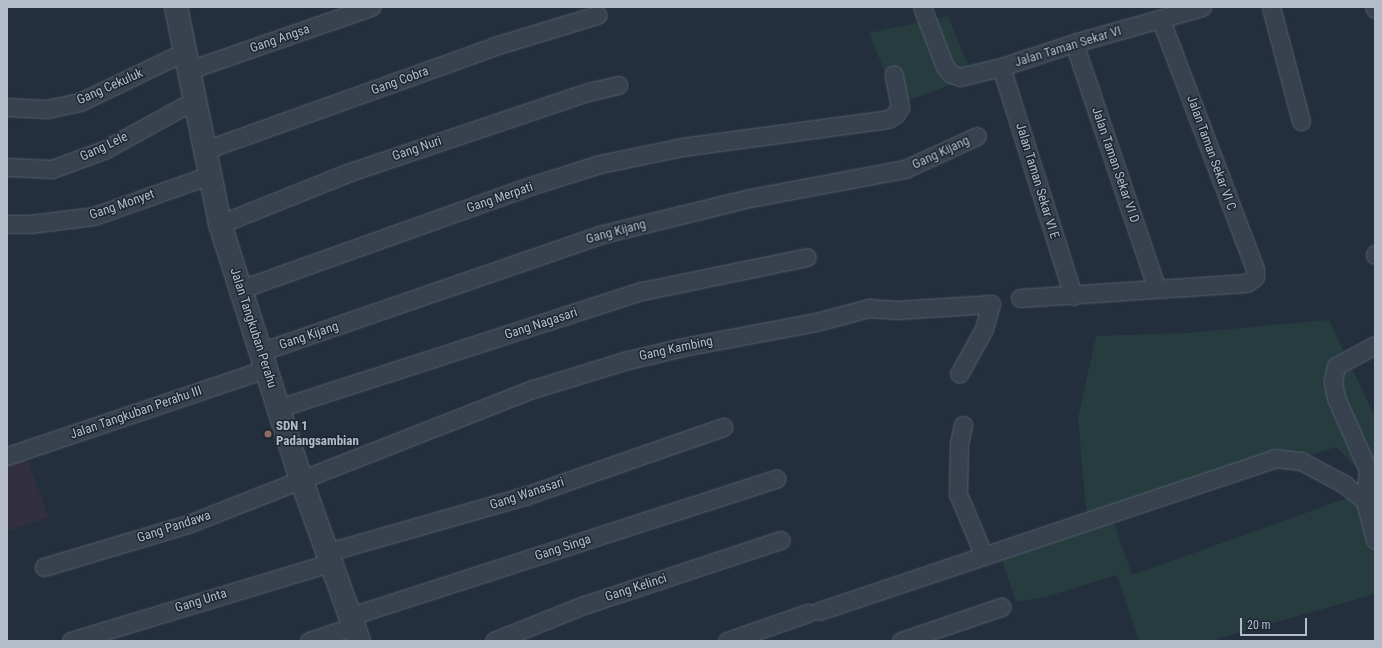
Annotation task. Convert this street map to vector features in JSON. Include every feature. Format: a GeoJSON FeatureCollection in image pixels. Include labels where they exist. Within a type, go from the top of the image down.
{"type":"FeatureCollection","features":[{"type":"Feature","properties":{"kind":"street","name":"Jalan Tangkuban Perahu"},"geometry":{"type":"LineString","coordinates":[[176,7],[220,224],[301,479],[355,628]]}},
{"type":"Feature","properties":{"kind":"street","name":"Gang Angsa"},"geometry":{"type":"LineString","coordinates":[[187,61],[371,7]]}},
{"type":"Feature","properties":{"kind":"street","name":"Jalan Taman Sekar VI"},"geometry":{"type":"LineString","coordinates":[[922,7],[941,58],[951,74],[960,77],[1001,67],[1074,43],[1161,20],[1202,7]]}},
{"type":"Feature","properties":{"kind":"street"},"geometry":{"type":"LineString","coordinates":[[1271,7],[1301,121]]}},
{"type":"Feature","properties":{"kind":"street","name":"Gang Cobra"},"geometry":{"type":"LineString","coordinates":[[205,150],[495,46],[597,15]]}},
{"type":"Feature","properties":{"kind":"street","name":"Jalan Taman Sekar VI C"},"geometry":{"type":"LineString","coordinates":[[1156,287],[1247,283],[1255,277],[1255,270],[1161,20]]}},
{"type":"Feature","properties":{"kind":"street","name":"Jalan Taman Sekar VI D"},"geometry":{"type":"LineString","coordinates":[[1074,43],[1156,287]]}},
{"type":"Feature","properties":{"kind":"street","name":"Gang Cekuluk"},"geometry":{"type":"LineString","coordinates":[[7,107],[48,109],[80,102],[187,61]]}},
{"type":"Feature","properties":{"kind":"street","name":"Jalan Taman Sekar VI E"},"geometry":{"type":"LineString","coordinates":[[1001,67],[1073,296]]}},
{"type":"Feature","properties":{"kind":"street","name":"Gang Merpati"},"geometry":{"type":"LineString","coordinates":[[240,289],[524,188],[600,164],[682,147],[767,137],[888,119],[896,114],[900,107],[894,75]]}},
{"type":"Feature","properties":{"kind":"street","name":"Gang Nuri"},"geometry":{"type":"LineString","coordinates":[[220,224],[350,172],[573,97],[618,85]]}},
{"type":"Feature","properties":{"kind":"street","name":"Gang Lele"},"geometry":{"type":"LineString","coordinates":[[7,167],[52,169],[104,150],[195,100]]}},
{"type":"Feature","properties":{"kind":"street","name":"Gang Kijang"},"geometry":{"type":"LineString","coordinates":[[263,361],[600,235],[750,198],[905,169],[977,136]]}},
{"type":"Feature","properties":{"kind":"street","name":"Gang Monyet"},"geometry":{"type":"LineString","coordinates":[[7,224],[30,224],[94,216],[210,175]]}},
{"type":"Feature","properties":{"kind":"street","name":"Gang Nagasari"},"geometry":{"type":"LineString","coordinates":[[279,408],[642,291],[807,257]]}},
{"type":"Feature","properties":{"kind":"street"},"geometry":{"type":"LineString","coordinates":[[1020,298],[1073,296],[1156,287]]}},
{"type":"Feature","properties":{"kind":"street","name":"Gang Kambing"},"geometry":{"type":"LineString","coordinates":[[301,479],[533,389],[624,361],[816,322],[869,308],[897,310],[991,304],[984,329],[959,374]]}},
{"type":"Feature","properties":{"kind":"street"},"geometry":{"type":"LineString","coordinates":[[1375,345],[1343,361],[1334,372],[1336,398],[1371,468],[1365,500],[1375,540]]}},
{"type":"Feature","properties":{"kind":"street","name":"Jalan Tangkuban Perahu III"},"geometry":{"type":"LineString","coordinates":[[7,456],[263,361]]}},
{"type":"Feature","properties":{"kind":"street"},"geometry":{"type":"LineString","coordinates":[[963,425],[959,444],[958,494],[984,556]]}},
{"type":"Feature","properties":{"kind":"street","name":"Gang Wanasari"},"geometry":{"type":"LineString","coordinates":[[330,557],[525,496],[723,427]]}},
{"type":"Feature","properties":{"kind":"street"},"geometry":{"type":"LineString","coordinates":[[727,641],[1276,458],[1301,461],[1344,484],[1365,500]]}},
{"type":"Feature","properties":{"kind":"street","name":"Gang Pandawa"},"geometry":{"type":"LineString","coordinates":[[44,567],[188,524],[301,479]]}},
{"type":"Feature","properties":{"kind":"street","name":"Gang Singa"},"geometry":{"type":"LineString","coordinates":[[309,641],[355,628],[776,479]]}},
{"type":"Feature","properties":{"kind":"street","name":"Gang Kelinci"},"geometry":{"type":"LineString","coordinates":[[494,641],[584,605],[781,540]]}},
{"type":"Feature","properties":{"kind":"street","name":"Gang Unta"},"geometry":{"type":"LineString","coordinates":[[71,641],[330,557]]}},
{"type":"Feature","properties":{"kind":"street"},"geometry":{"type":"LineString","coordinates":[[901,641],[1001,607]]}},
{"type":"Feature","properties":{"kind":"shaded area"},"geometry":{"type":"Polygon","coordinates":[[[7,462],[28,462],[49,517],[7,531],[7,462]]]}},
{"type":"Feature","properties":{"kind":"green space"},"geometry":{"type":"Polygon","coordinates":[[[948,16],[973,77],[898,104],[869,33],[948,16]]]}},
{"type":"Feature","properties":{"kind":"green space"},"geometry":{"type":"Polygon","coordinates":[[[1329,320],[1375,417],[1375,471],[1366,472],[1353,464],[1336,447],[1112,517],[1132,575],[1375,488],[1375,594],[1210,641],[1139,641],[1117,575],[1045,597],[1016,602],[998,548],[1087,520],[1078,418],[1096,336],[1186,333],[1329,320]]]}},
{"type":"Feature","properties":{"kind":"place","name":"SDN 1 Padangsambian"},"geometry":{"type":"Point","coordinates":[268,434]}}]}
